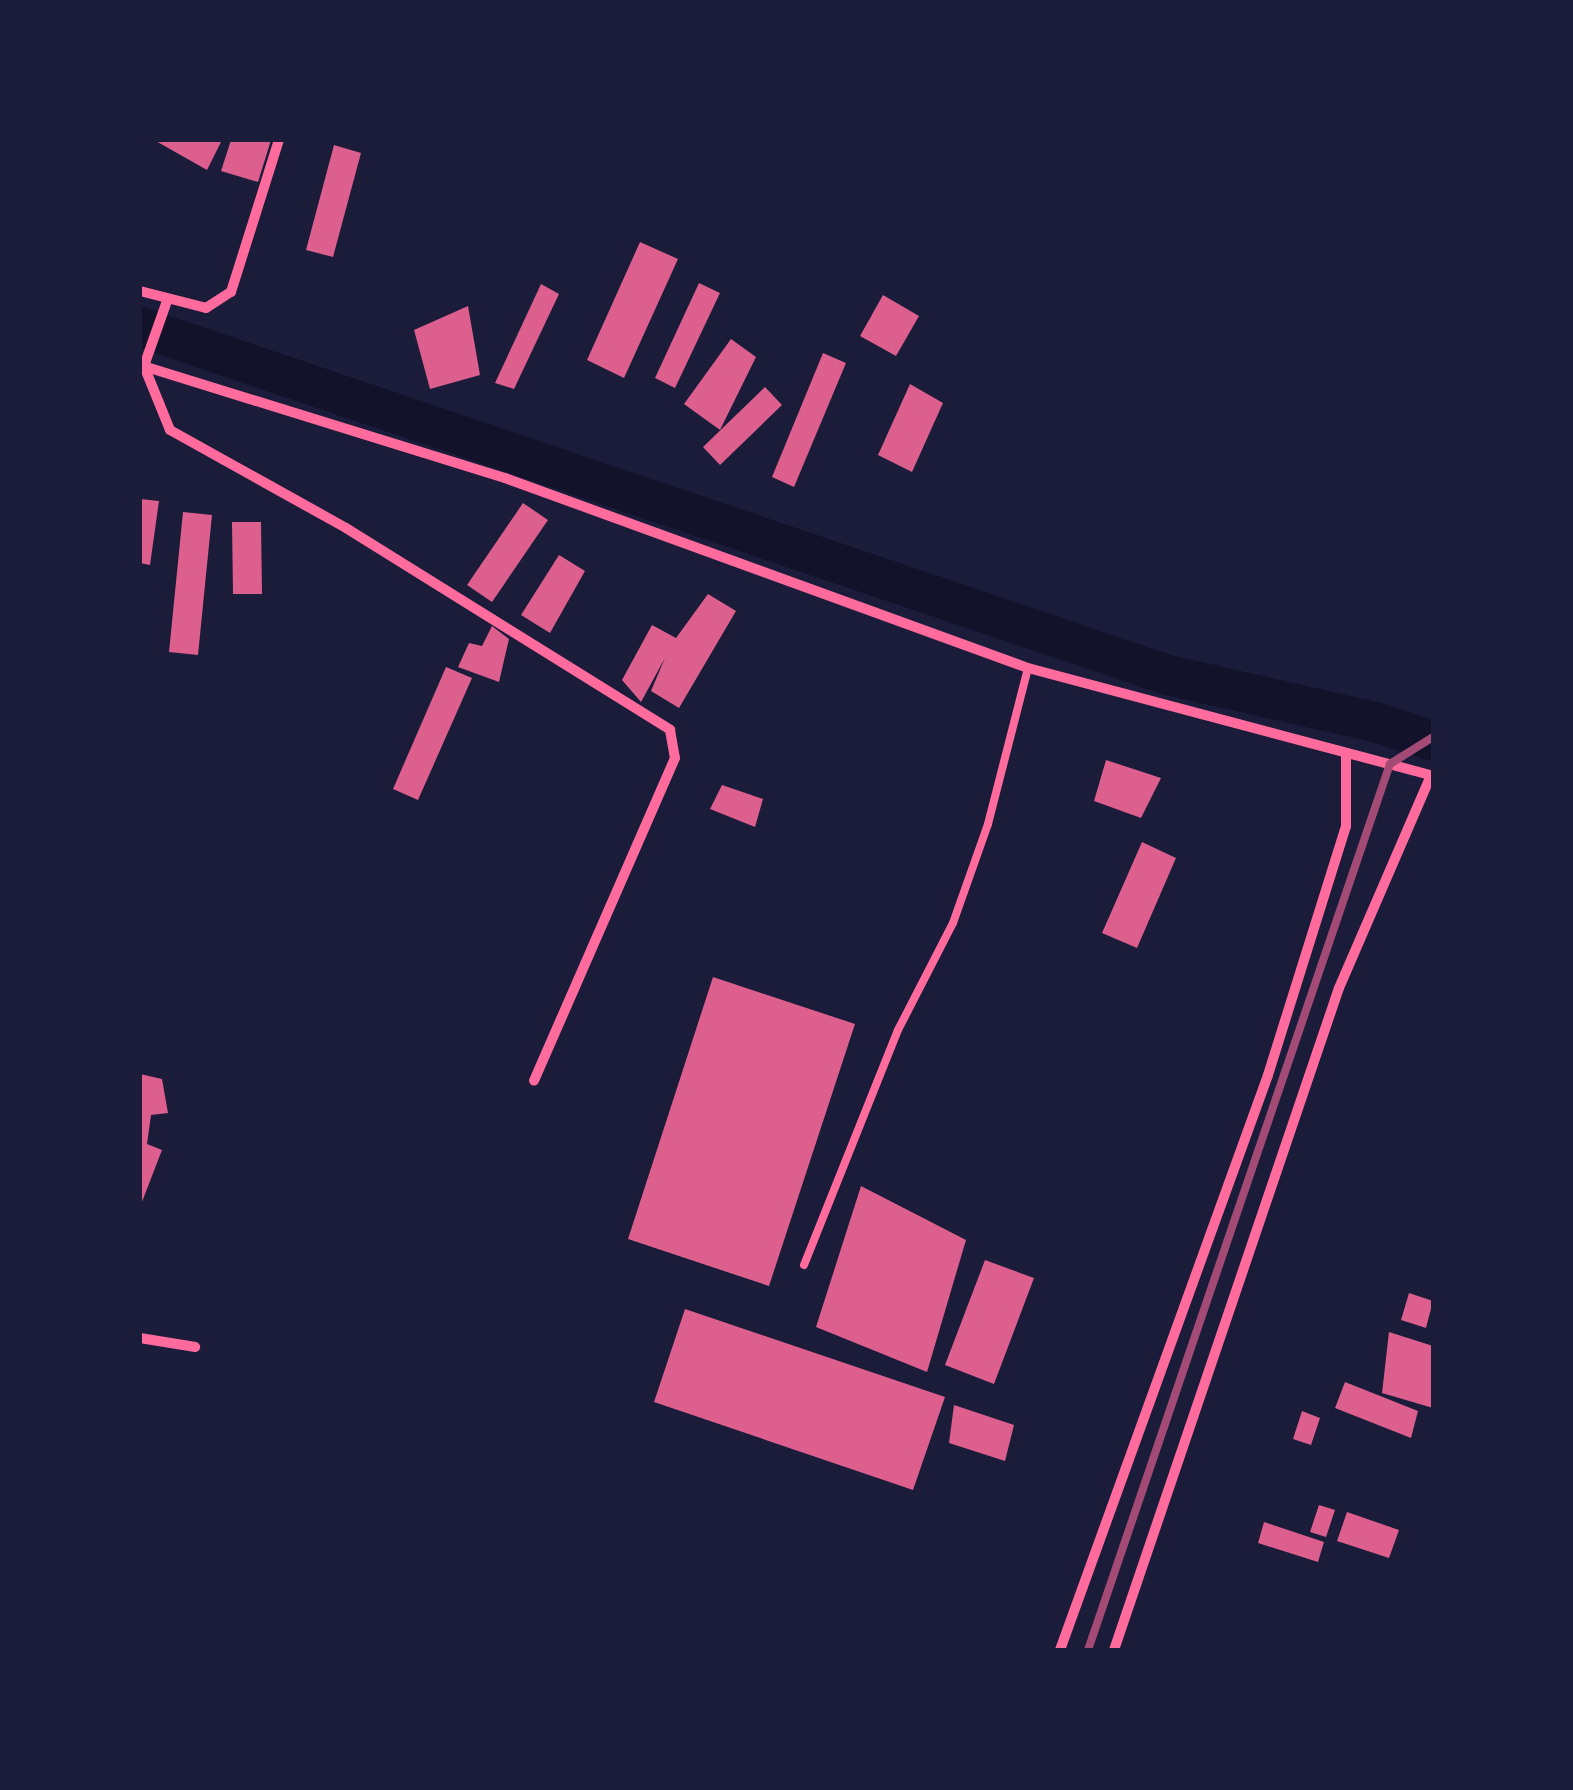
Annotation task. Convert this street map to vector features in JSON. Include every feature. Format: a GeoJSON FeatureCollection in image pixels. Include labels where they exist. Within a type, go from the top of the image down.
{"type":"FeatureCollection","features":[{"type":"Feature","properties":{"kind":"street"},"geometry":{"type":"LineString","coordinates":[[140,291],[206,308],[231,292],[279,140]]}},
{"type":"Feature","properties":{"kind":"street"},"geometry":{"type":"LineString","coordinates":[[167,301],[142,365],[170,430],[346,528],[670,730],[675,758],[534,1081]]}},
{"type":"Feature","properties":{"kind":"street"},"geometry":{"type":"LineString","coordinates":[[142,365],[506,478],[1028,668],[1432,775],[1340,988],[1114,1650]]}},
{"type":"Feature","properties":{"kind":"street"},"geometry":{"type":"LineString","coordinates":[[1060,1650],[1268,1076],[1346,826],[1346,754]]}},
{"type":"Feature","properties":{"kind":"street"},"geometry":{"type":"LineString","coordinates":[[140,1338],[195,1347]]}},
{"type":"Feature","properties":{"kind":"lane"},"geometry":{"type":"LineString","coordinates":[[804,1265],[898,1030],[953,923],[988,824],[1028,668]]}},
{"type":"Feature","properties":{"kind":"building"},"geometry":{"type":"Polygon","coordinates":[[[154,140],[222,140],[207,170],[154,140]]]}},
{"type":"Feature","properties":{"kind":"building"},"geometry":{"type":"Polygon","coordinates":[[[231,140],[271,140],[258,182],[221,171],[231,140]]]}},
{"type":"Feature","properties":{"kind":"building"},"geometry":{"type":"Polygon","coordinates":[[[334,145],[361,153],[333,257],[306,250],[334,145]]]}},
{"type":"Feature","properties":{"kind":"building"},"geometry":{"type":"Polygon","coordinates":[[[640,242],[678,259],[624,378],[587,360],[640,242]]]}},
{"type":"Feature","properties":{"kind":"building"},"geometry":{"type":"Polygon","coordinates":[[[699,283],[720,293],[675,388],[655,378],[699,283]]]}},
{"type":"Feature","properties":{"kind":"building"},"geometry":{"type":"Polygon","coordinates":[[[541,284],[559,294],[514,389],[495,383],[541,284]]]}},
{"type":"Feature","properties":{"kind":"building"},"geometry":{"type":"Polygon","coordinates":[[[883,295],[919,316],[896,356],[860,336],[883,295]]]}},
{"type":"Feature","properties":{"kind":"building"},"geometry":{"type":"Polygon","coordinates":[[[468,306],[480,375],[430,389],[414,330],[468,306]]]}},
{"type":"Feature","properties":{"kind":"building"},"geometry":{"type":"Polygon","coordinates":[[[731,339],[756,357],[720,430],[684,404],[731,339]]]}},
{"type":"Feature","properties":{"kind":"building"},"geometry":{"type":"Polygon","coordinates":[[[823,353],[846,363],[794,487],[772,477],[823,353]]]}},
{"type":"Feature","properties":{"kind":"building"},"geometry":{"type":"Polygon","coordinates":[[[910,384],[943,403],[912,472],[878,455],[910,384]]]}},
{"type":"Feature","properties":{"kind":"building"},"geometry":{"type":"Polygon","coordinates":[[[765,387],[782,405],[720,465],[703,447],[765,387]]]}},
{"type":"Feature","properties":{"kind":"building"},"geometry":{"type":"Polygon","coordinates":[[[140,499],[159,501],[150,565],[140,563],[140,499]]]}},
{"type":"Feature","properties":{"kind":"building"},"geometry":{"type":"Polygon","coordinates":[[[523,503],[548,520],[492,602],[467,585],[523,503]]]}},
{"type":"Feature","properties":{"kind":"building"},"geometry":{"type":"Polygon","coordinates":[[[183,512],[212,515],[198,655],[169,652],[183,512]]]}},
{"type":"Feature","properties":{"kind":"building"},"geometry":{"type":"Polygon","coordinates":[[[232,522],[261,522],[262,594],[233,594],[232,522]]]}},
{"type":"Feature","properties":{"kind":"building"},"geometry":{"type":"Polygon","coordinates":[[[559,555],[585,571],[550,633],[521,615],[559,555]]]}},
{"type":"Feature","properties":{"kind":"building"},"geometry":{"type":"Polygon","coordinates":[[[708,594],[736,611],[679,708],[651,691],[665,658],[641,702],[622,680],[652,625],[676,638],[708,594]]]}},
{"type":"Feature","properties":{"kind":"building"},"geometry":{"type":"Polygon","coordinates":[[[492,626],[509,639],[499,682],[458,667],[469,643],[482,646],[492,626]]]}},
{"type":"Feature","properties":{"kind":"building"},"geometry":{"type":"Polygon","coordinates":[[[446,667],[472,678],[418,800],[393,789],[446,667]]]}},
{"type":"Feature","properties":{"kind":"building"},"geometry":{"type":"Polygon","coordinates":[[[1106,760],[1161,778],[1141,818],[1094,801],[1106,760]]]}},
{"type":"Feature","properties":{"kind":"building"},"geometry":{"type":"Polygon","coordinates":[[[722,785],[763,799],[755,827],[710,809],[722,785]]]}},
{"type":"Feature","properties":{"kind":"building"},"geometry":{"type":"Polygon","coordinates":[[[1142,842],[1176,858],[1137,948],[1102,933],[1142,842]]]}},
{"type":"Feature","properties":{"kind":"building"},"geometry":{"type":"Polygon","coordinates":[[[713,977],[855,1024],[769,1286],[628,1239],[713,977]]]}},
{"type":"Feature","properties":{"kind":"building"},"geometry":{"type":"Polygon","coordinates":[[[140,1074],[162,1079],[168,1113],[151,1115],[147,1144],[162,1150],[140,1207],[140,1074]]]}},
{"type":"Feature","properties":{"kind":"building"},"geometry":{"type":"Polygon","coordinates":[[[861,1186],[966,1240],[927,1372],[816,1327],[861,1186]]]}},
{"type":"Feature","properties":{"kind":"building"},"geometry":{"type":"Polygon","coordinates":[[[985,1260],[1034,1278],[994,1384],[945,1365],[985,1260]]]}},
{"type":"Feature","properties":{"kind":"building"},"geometry":{"type":"Polygon","coordinates":[[[1409,1293],[1433,1301],[1426,1328],[1401,1320],[1409,1293]]]}},
{"type":"Feature","properties":{"kind":"building"},"geometry":{"type":"Polygon","coordinates":[[[685,1309],[945,1397],[913,1490],[654,1402],[685,1309]]]}},
{"type":"Feature","properties":{"kind":"building"},"geometry":{"type":"Polygon","coordinates":[[[1389,1332],[1433,1346],[1433,1408],[1382,1393],[1389,1332]]]}},
{"type":"Feature","properties":{"kind":"building"},"geometry":{"type":"Polygon","coordinates":[[[1345,1382],[1418,1411],[1411,1438],[1335,1408],[1345,1382]]]}},
{"type":"Feature","properties":{"kind":"building"},"geometry":{"type":"Polygon","coordinates":[[[954,1405],[1014,1425],[1005,1461],[949,1443],[954,1405]]]}},
{"type":"Feature","properties":{"kind":"building"},"geometry":{"type":"Polygon","coordinates":[[[1302,1411],[1320,1418],[1311,1445],[1293,1439],[1302,1411]]]}},
{"type":"Feature","properties":{"kind":"building"},"geometry":{"type":"Polygon","coordinates":[[[1319,1505],[1335,1510],[1326,1537],[1310,1532],[1319,1505]]]}},
{"type":"Feature","properties":{"kind":"building"},"geometry":{"type":"Polygon","coordinates":[[[1347,1512],[1399,1530],[1389,1558],[1337,1541],[1347,1512]]]}},
{"type":"Feature","properties":{"kind":"building"},"geometry":{"type":"Polygon","coordinates":[[[1264,1522],[1324,1542],[1318,1562],[1258,1543],[1264,1522]]]}},
{"type":"Feature","properties":{"kind":"waterway"},"geometry":{"type":"LineString","coordinates":[[140,327],[1168,675],[1375,722],[1433,741]]}},
{"type":"Feature","properties":{"kind":"railway"},"geometry":{"type":"LineString","coordinates":[[1088,1650],[1390,764],[1433,737]]}}]}
